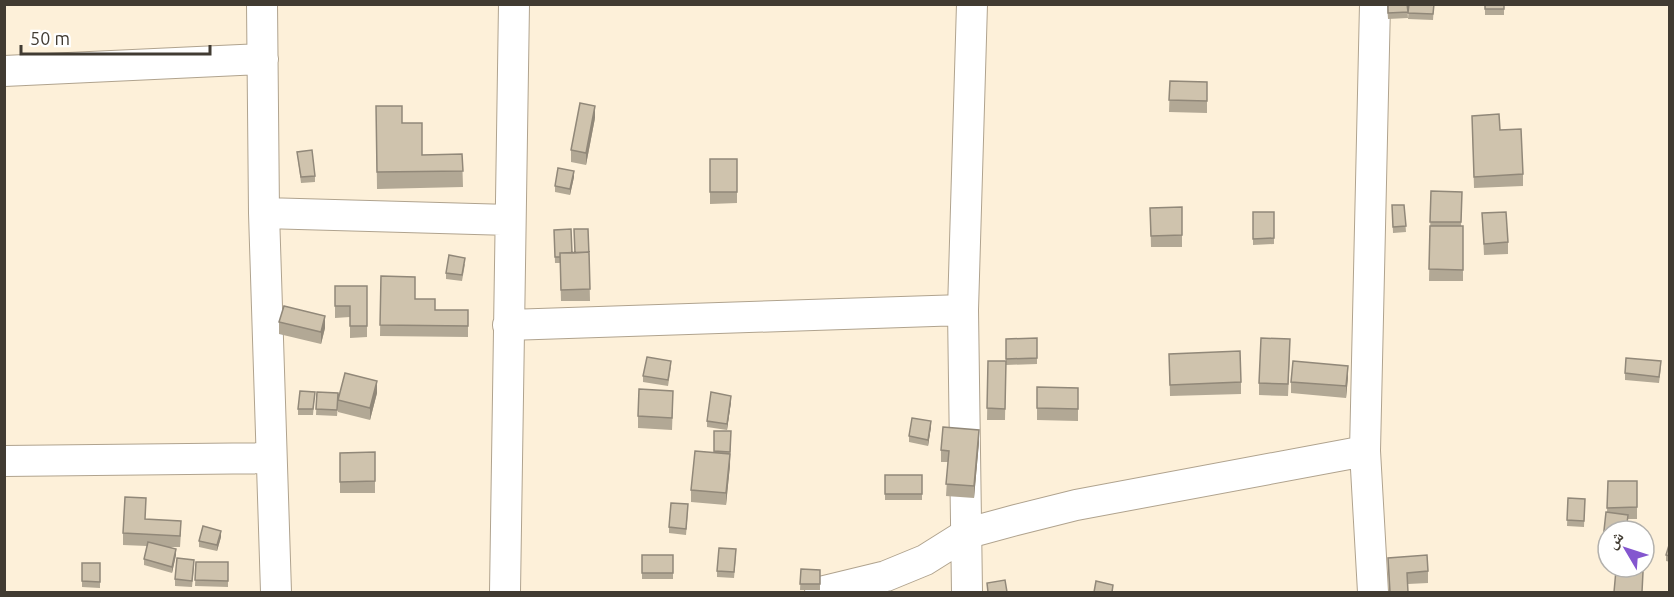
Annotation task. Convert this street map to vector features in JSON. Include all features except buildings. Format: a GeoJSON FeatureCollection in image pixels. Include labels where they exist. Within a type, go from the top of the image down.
{"type":"FeatureCollection","features":[{"type":"Feature","properties":{"kind":"street"},"geometry":{"type":"LineString","coordinates":[[262,4],[264,213],[276,592]]}},
{"type":"Feature","properties":{"kind":"street"},"geometry":{"type":"LineString","coordinates":[[505,592],[514,4]]}},
{"type":"Feature","properties":{"kind":"street"},"geometry":{"type":"LineString","coordinates":[[967,592],[968,533],[963,310],[972,4]]}},
{"type":"Feature","properties":{"kind":"street"},"geometry":{"type":"LineString","coordinates":[[1373,592],[1365,451],[1375,4]]}},
{"type":"Feature","properties":{"kind":"street"},"geometry":{"type":"LineString","coordinates":[[4,71],[262,59]]}},
{"type":"Feature","properties":{"kind":"street"},"geometry":{"type":"LineString","coordinates":[[264,213],[510,220]]}},
{"type":"Feature","properties":{"kind":"street"},"geometry":{"type":"LineString","coordinates":[[508,326],[963,310]]}},
{"type":"Feature","properties":{"kind":"street"},"geometry":{"type":"LineString","coordinates":[[820,592],[886,576],[925,560],[968,533],[1076,505],[1365,451]]}},
{"type":"Feature","properties":{"kind":"street"},"geometry":{"type":"LineString","coordinates":[[4,461],[270,459]]}}]}
